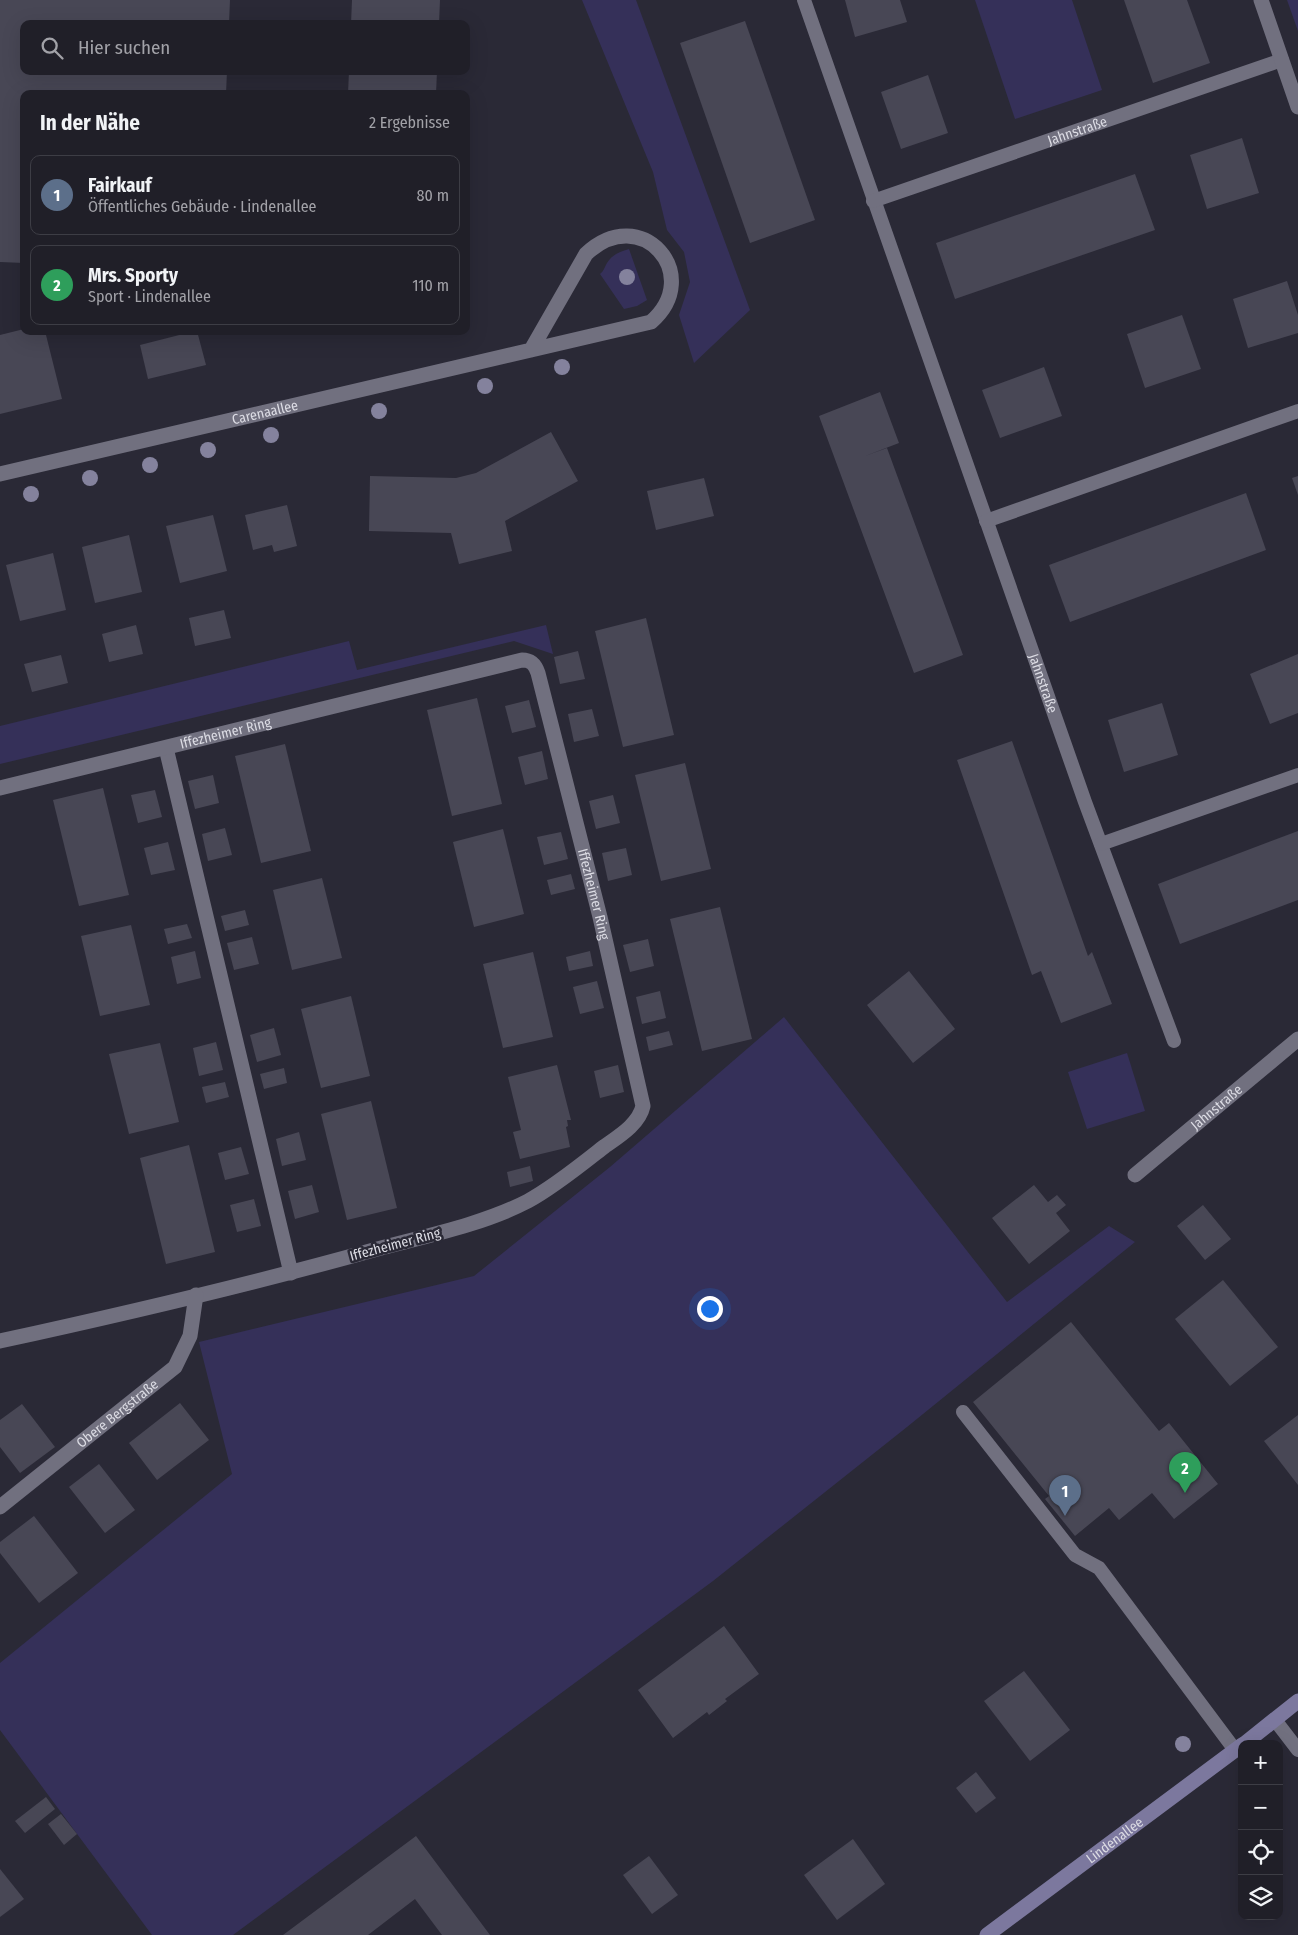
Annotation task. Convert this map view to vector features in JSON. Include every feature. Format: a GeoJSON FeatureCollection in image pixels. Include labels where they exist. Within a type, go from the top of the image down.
{"type":"FeatureCollection","features":[{"type":"Feature","properties":{"kind":"street"},"geometry":{"type":"LineString","coordinates":[[1261,0],[1298,107]]}},
{"type":"Feature","properties":{"kind":"street","name":"Carenaallee"},"geometry":{"type":"LineString","coordinates":[[0,474],[651,322],[660,314],[671,293],[670,269],[665,258],[648,241],[636,237],[622,236],[609,238],[597,244],[586,254],[531,350]]}},
{"type":"Feature","properties":{"kind":"street","name":"Iffezheimer Ring"},"geometry":{"type":"LineString","coordinates":[[0,788],[528,660],[536,667],[538,672],[600,918],[643,1100],[642,1112],[630,1127],[582,1164],[528,1201],[478,1221],[291,1273],[104,1319],[0,1341]]}},
{"type":"Feature","properties":{"kind":"street","name":"Iffezheimer Ring"},"geometry":{"type":"LineString","coordinates":[[166,748],[291,1273]]}},
{"type":"Feature","properties":{"kind":"street","name":"Jahnstraße"},"geometry":{"type":"LineString","coordinates":[[1135,1174],[1298,1039]]}},
{"type":"Feature","properties":{"kind":"street","name":"Obere Bergstraße"},"geometry":{"type":"LineString","coordinates":[[0,1507],[176,1367],[190,1336],[196,1295]]}},
{"type":"Feature","properties":{"kind":"street","name":"Lindenallee"},"geometry":{"type":"LineString","coordinates":[[1248,1740],[1298,1701]]}},
{"type":"Feature","properties":{"kind":"street","name":"Lindenallee"},"geometry":{"type":"LineString","coordinates":[[987,1935],[1238,1747]]}},
{"type":"Feature","properties":{"kind":"lane","name":"Jahnstraße"},"geometry":{"type":"LineString","coordinates":[[804,0],[986,521],[1174,1042]]}},
{"type":"Feature","properties":{"kind":"lane","name":"Jahnstraße"},"geometry":{"type":"LineString","coordinates":[[873,201],[1282,60]]}},
{"type":"Feature","properties":{"kind":"lane"},"geometry":{"type":"LineString","coordinates":[[986,521],[1298,411]]}},
{"type":"Feature","properties":{"kind":"lane"},"geometry":{"type":"LineString","coordinates":[[1101,844],[1298,775]]}},
{"type":"Feature","properties":{"kind":"lane"},"geometry":{"type":"LineString","coordinates":[[963,1412],[1075,1555],[1099,1568],[1238,1743]]}},
{"type":"Feature","properties":{"kind":"lane"},"geometry":{"type":"LineString","coordinates":[[1275,1720],[1298,1750]]}},
{"type":"Feature","properties":{"kind":"shaded area"},"geometry":{"type":"Polygon","coordinates":[[[582,0],[636,0],[750,310],[694,363],[679,315],[690,282],[684,252],[667,230],[653,172],[582,0]]]}},
{"type":"Feature","properties":{"kind":"shaded area"},"geometry":{"type":"Polygon","coordinates":[[[975,0],[1072,0],[1102,90],[1015,119],[975,0]]]}},
{"type":"Feature","properties":{"kind":"shaded area"},"geometry":{"type":"Polygon","coordinates":[[[1287,0],[1298,0],[1298,31],[1287,0]]]}},
{"type":"Feature","properties":{"kind":"shaded area"},"geometry":{"type":"Polygon","coordinates":[[[629,249],[647,300],[637,306],[624,309],[600,274],[612,257],[619,252],[629,249]]]}},
{"type":"Feature","properties":{"kind":"shaded area"},"geometry":{"type":"Polygon","coordinates":[[[546,625],[553,654],[514,641],[0,764],[0,726],[349,641],[357,670],[546,625]]]}},
{"type":"Feature","properties":{"kind":"shaded area"},"geometry":{"type":"Polygon","coordinates":[[[784,1017],[1007,1302],[1109,1226],[1135,1242],[713,1581],[233,1935],[152,1935],[0,1730],[0,1663],[232,1474],[199,1342],[474,1276],[610,1167],[784,1017]]]}},
{"type":"Feature","properties":{"kind":"shaded area"},"geometry":{"type":"Polygon","coordinates":[[[1127,1053],[1145,1111],[1087,1129],[1068,1072],[1127,1053]]]}},
{"type":"Feature","properties":{"kind":"building"},"geometry":{"type":"Polygon","coordinates":[[[0,0],[230,0],[229,20],[20,20],[20,75],[227,75],[226,90],[20,90],[20,263],[0,262],[0,0]]]}},
{"type":"Feature","properties":{"kind":"building"},"geometry":{"type":"Polygon","coordinates":[[[352,0],[440,0],[439,20],[351,20],[352,0]]]}},
{"type":"Feature","properties":{"kind":"building"},"geometry":{"type":"Polygon","coordinates":[[[845,0],[900,0],[907,22],[855,37],[845,0]]]}},
{"type":"Feature","properties":{"kind":"building"},"geometry":{"type":"Polygon","coordinates":[[[1124,0],[1187,0],[1210,63],[1153,83],[1124,0]]]}},
{"type":"Feature","properties":{"kind":"building"},"geometry":{"type":"Polygon","coordinates":[[[745,21],[815,220],[750,243],[680,43],[745,21]]]}},
{"type":"Feature","properties":{"kind":"building"},"geometry":{"type":"Polygon","coordinates":[[[349,75],[437,75],[436,90],[348,90],[349,75]]]}},
{"type":"Feature","properties":{"kind":"building"},"geometry":{"type":"Polygon","coordinates":[[[928,75],[948,133],[901,149],[881,92],[928,75]]]}},
{"type":"Feature","properties":{"kind":"building"},"geometry":{"type":"Polygon","coordinates":[[[1242,138],[1259,193],[1207,209],[1190,155],[1242,138]]]}},
{"type":"Feature","properties":{"kind":"building"},"geometry":{"type":"Polygon","coordinates":[[[1135,174],[1155,230],[955,299],[936,243],[1135,174]]]}},
{"type":"Feature","properties":{"kind":"building"},"geometry":{"type":"Polygon","coordinates":[[[1287,281],[1298,315],[1298,333],[1248,348],[1233,299],[1287,281]]]}},
{"type":"Feature","properties":{"kind":"building"},"geometry":{"type":"Polygon","coordinates":[[[1182,315],[1201,369],[1145,388],[1127,334],[1182,315]]]}},
{"type":"Feature","properties":{"kind":"building"},"geometry":{"type":"Polygon","coordinates":[[[20,330],[20,335],[46,335],[62,399],[0,414],[0,335],[20,330]]]}},
{"type":"Feature","properties":{"kind":"building"},"geometry":{"type":"Polygon","coordinates":[[[179,335],[198,335],[206,365],[148,379],[140,345],[179,335]]]}},
{"type":"Feature","properties":{"kind":"building"},"geometry":{"type":"Polygon","coordinates":[[[1044,367],[1062,416],[1000,438],[982,390],[1044,367]]]}},
{"type":"Feature","properties":{"kind":"building"},"geometry":{"type":"Polygon","coordinates":[[[880,392],[899,443],[865,456],[887,448],[963,655],[914,673],[819,416],[880,392]]]}},
{"type":"Feature","properties":{"kind":"building"},"geometry":{"type":"Polygon","coordinates":[[[551,432],[578,481],[505,521],[512,551],[459,564],[451,533],[369,531],[370,476],[456,478],[476,473],[551,432]]]}},
{"type":"Feature","properties":{"kind":"building"},"geometry":{"type":"Polygon","coordinates":[[[1298,476],[1298,495],[1292,478],[1298,476]]]}},
{"type":"Feature","properties":{"kind":"building"},"geometry":{"type":"Polygon","coordinates":[[[704,478],[714,516],[656,530],[647,491],[704,478]]]}},
{"type":"Feature","properties":{"kind":"building"},"geometry":{"type":"Polygon","coordinates":[[[1246,493],[1266,550],[1070,622],[1049,565],[1246,493]]]}},
{"type":"Feature","properties":{"kind":"building"},"geometry":{"type":"Polygon","coordinates":[[[287,505],[297,546],[274,552],[272,545],[253,550],[245,515],[287,505]]]}},
{"type":"Feature","properties":{"kind":"building"},"geometry":{"type":"Polygon","coordinates":[[[213,515],[227,571],[180,583],[166,526],[213,515]]]}},
{"type":"Feature","properties":{"kind":"building"},"geometry":{"type":"Polygon","coordinates":[[[129,535],[142,592],[95,603],[82,547],[129,535]]]}},
{"type":"Feature","properties":{"kind":"building"},"geometry":{"type":"Polygon","coordinates":[[[53,553],[66,610],[20,621],[6,565],[53,553]]]}},
{"type":"Feature","properties":{"kind":"building"},"geometry":{"type":"Polygon","coordinates":[[[224,610],[231,638],[195,646],[189,618],[224,610]]]}},
{"type":"Feature","properties":{"kind":"building"},"geometry":{"type":"Polygon","coordinates":[[[646,618],[674,735],[623,747],[595,631],[646,618]]]}},
{"type":"Feature","properties":{"kind":"building"},"geometry":{"type":"Polygon","coordinates":[[[136,625],[143,654],[109,662],[102,634],[136,625]]]}},
{"type":"Feature","properties":{"kind":"building"},"geometry":{"type":"Polygon","coordinates":[[[578,651],[585,679],[560,684],[554,657],[578,651]]]}},
{"type":"Feature","properties":{"kind":"building"},"geometry":{"type":"Polygon","coordinates":[[[1298,654],[1298,713],[1270,724],[1250,674],[1298,654]]]}},
{"type":"Feature","properties":{"kind":"building"},"geometry":{"type":"Polygon","coordinates":[[[61,655],[68,683],[32,692],[24,664],[61,655]]]}},
{"type":"Feature","properties":{"kind":"building"},"geometry":{"type":"Polygon","coordinates":[[[477,698],[502,804],[452,816],[427,710],[477,698]]]}},
{"type":"Feature","properties":{"kind":"building"},"geometry":{"type":"Polygon","coordinates":[[[529,700],[536,727],[512,733],[505,706],[529,700]]]}},
{"type":"Feature","properties":{"kind":"building"},"geometry":{"type":"Polygon","coordinates":[[[1162,703],[1178,755],[1124,772],[1108,720],[1162,703]]]}},
{"type":"Feature","properties":{"kind":"building"},"geometry":{"type":"Polygon","coordinates":[[[592,709],[599,736],[574,742],[568,714],[592,709]]]}},
{"type":"Feature","properties":{"kind":"building"},"geometry":{"type":"Polygon","coordinates":[[[1012,741],[1088,956],[1092,952],[1112,1004],[1061,1023],[1041,971],[1032,975],[957,760],[1012,741]]]}},
{"type":"Feature","properties":{"kind":"building"},"geometry":{"type":"Polygon","coordinates":[[[285,744],[311,851],[261,863],[235,756],[285,744]]]}},
{"type":"Feature","properties":{"kind":"building"},"geometry":{"type":"Polygon","coordinates":[[[542,751],[548,779],[525,785],[518,757],[542,751]]]}},
{"type":"Feature","properties":{"kind":"building"},"geometry":{"type":"Polygon","coordinates":[[[685,763],[711,869],[661,881],[635,775],[685,763]]]}},
{"type":"Feature","properties":{"kind":"building"},"geometry":{"type":"Polygon","coordinates":[[[213,775],[219,803],[195,809],[188,781],[213,775]]]}},
{"type":"Feature","properties":{"kind":"building"},"geometry":{"type":"Polygon","coordinates":[[[103,788],[129,895],[79,906],[53,800],[103,788]]]}},
{"type":"Feature","properties":{"kind":"building"},"geometry":{"type":"Polygon","coordinates":[[[155,790],[162,817],[138,823],[131,795],[155,790]]]}},
{"type":"Feature","properties":{"kind":"building"},"geometry":{"type":"Polygon","coordinates":[[[613,795],[620,823],[596,829],[589,801],[613,795]]]}},
{"type":"Feature","properties":{"kind":"building"},"geometry":{"type":"Polygon","coordinates":[[[225,828],[232,855],[208,861],[202,834],[225,828]]]}},
{"type":"Feature","properties":{"kind":"building"},"geometry":{"type":"Polygon","coordinates":[[[503,829],[524,914],[474,927],[453,842],[503,829]]]}},
{"type":"Feature","properties":{"kind":"building"},"geometry":{"type":"Polygon","coordinates":[[[1298,831],[1298,900],[1180,944],[1158,884],[1298,831]]]}},
{"type":"Feature","properties":{"kind":"building"},"geometry":{"type":"Polygon","coordinates":[[[561,832],[568,859],[544,865],[537,837],[561,832]]]}},
{"type":"Feature","properties":{"kind":"building"},"geometry":{"type":"Polygon","coordinates":[[[168,842],[175,870],[151,875],[144,848],[168,842]]]}},
{"type":"Feature","properties":{"kind":"building"},"geometry":{"type":"Polygon","coordinates":[[[626,848],[632,875],[608,881],[602,853],[626,848]]]}},
{"type":"Feature","properties":{"kind":"building"},"geometry":{"type":"Polygon","coordinates":[[[571,874],[575,889],[551,895],[547,880],[571,874]]]}},
{"type":"Feature","properties":{"kind":"building"},"geometry":{"type":"Polygon","coordinates":[[[322,878],[342,958],[292,970],[273,890],[322,878]]]}},
{"type":"Feature","properties":{"kind":"building"},"geometry":{"type":"Polygon","coordinates":[[[720,907],[752,1039],[702,1051],[670,919],[720,907]]]}},
{"type":"Feature","properties":{"kind":"building"},"geometry":{"type":"Polygon","coordinates":[[[245,910],[249,925],[225,931],[221,916],[245,910]]]}},
{"type":"Feature","properties":{"kind":"building"},"geometry":{"type":"Polygon","coordinates":[[[187,924],[192,938],[168,944],[164,929],[187,924]]]}},
{"type":"Feature","properties":{"kind":"building"},"geometry":{"type":"Polygon","coordinates":[[[131,925],[150,1005],[100,1016],[81,936],[131,925]]]}},
{"type":"Feature","properties":{"kind":"building"},"geometry":{"type":"Polygon","coordinates":[[[252,937],[259,964],[234,970],[227,943],[252,937]]]}},
{"type":"Feature","properties":{"kind":"building"},"geometry":{"type":"Polygon","coordinates":[[[648,939],[654,966],[630,972],[623,945],[648,939]]]}},
{"type":"Feature","properties":{"kind":"building"},"geometry":{"type":"Polygon","coordinates":[[[195,951],[201,978],[177,984],[171,957],[195,951]]]}},
{"type":"Feature","properties":{"kind":"building"},"geometry":{"type":"Polygon","coordinates":[[[590,951],[593,966],[569,971],[566,957],[590,951]]]}},
{"type":"Feature","properties":{"kind":"building"},"geometry":{"type":"Polygon","coordinates":[[[533,952],[553,1037],[503,1048],[483,964],[533,952]]]}},
{"type":"Feature","properties":{"kind":"building"},"geometry":{"type":"Polygon","coordinates":[[[909,971],[955,1029],[913,1063],[867,1005],[909,971]]]}},
{"type":"Feature","properties":{"kind":"building"},"geometry":{"type":"Polygon","coordinates":[[[597,981],[604,1008],[580,1014],[573,987],[597,981]]]}},
{"type":"Feature","properties":{"kind":"building"},"geometry":{"type":"Polygon","coordinates":[[[660,991],[666,1018],[642,1024],[636,997],[660,991]]]}},
{"type":"Feature","properties":{"kind":"building"},"geometry":{"type":"Polygon","coordinates":[[[351,996],[370,1076],[321,1088],[301,1009],[351,996]]]}},
{"type":"Feature","properties":{"kind":"building"},"geometry":{"type":"Polygon","coordinates":[[[274,1028],[281,1055],[257,1062],[250,1035],[274,1028]]]}},
{"type":"Feature","properties":{"kind":"building"},"geometry":{"type":"Polygon","coordinates":[[[669,1031],[673,1045],[649,1051],[646,1037],[669,1031]]]}},
{"type":"Feature","properties":{"kind":"building"},"geometry":{"type":"Polygon","coordinates":[[[216,1042],[223,1070],[199,1076],[193,1048],[216,1042]]]}},
{"type":"Feature","properties":{"kind":"building"},"geometry":{"type":"Polygon","coordinates":[[[160,1043],[179,1122],[129,1134],[109,1054],[160,1043]]]}},
{"type":"Feature","properties":{"kind":"building"},"geometry":{"type":"Polygon","coordinates":[[[557,1065],[571,1120],[567,1120],[568,1126],[566,1127],[570,1147],[520,1159],[513,1132],[521,1130],[508,1077],[557,1065]]]}},
{"type":"Feature","properties":{"kind":"building"},"geometry":{"type":"Polygon","coordinates":[[[618,1065],[624,1092],[600,1098],[594,1071],[618,1065]]]}},
{"type":"Feature","properties":{"kind":"building"},"geometry":{"type":"Polygon","coordinates":[[[284,1068],[287,1083],[264,1089],[260,1074],[284,1068]]]}},
{"type":"Feature","properties":{"kind":"building"},"geometry":{"type":"Polygon","coordinates":[[[225,1082],[229,1097],[206,1103],[202,1087],[225,1082]]]}},
{"type":"Feature","properties":{"kind":"building"},"geometry":{"type":"Polygon","coordinates":[[[371,1101],[397,1208],[347,1220],[321,1114],[371,1101]]]}},
{"type":"Feature","properties":{"kind":"building"},"geometry":{"type":"Polygon","coordinates":[[[299,1132],[306,1160],[282,1166],[276,1139],[299,1132]]]}},
{"type":"Feature","properties":{"kind":"building"},"geometry":{"type":"Polygon","coordinates":[[[189,1145],[215,1252],[166,1264],[140,1158],[189,1145]]]}},
{"type":"Feature","properties":{"kind":"building"},"geometry":{"type":"Polygon","coordinates":[[[241,1147],[249,1174],[225,1180],[218,1153],[241,1147]]]}},
{"type":"Feature","properties":{"kind":"building"},"geometry":{"type":"Polygon","coordinates":[[[530,1166],[533,1181],[510,1187],[507,1172],[530,1166]]]}},
{"type":"Feature","properties":{"kind":"building"},"geometry":{"type":"Polygon","coordinates":[[[312,1185],[319,1212],[295,1219],[288,1191],[312,1185]]]}},
{"type":"Feature","properties":{"kind":"building"},"geometry":{"type":"Polygon","coordinates":[[[1034,1185],[1048,1202],[1057,1195],[1066,1205],[1056,1213],[1070,1231],[1029,1264],[992,1218],[1034,1185]]]}},
{"type":"Feature","properties":{"kind":"building"},"geometry":{"type":"Polygon","coordinates":[[[254,1199],[261,1226],[237,1232],[230,1205],[254,1199]]]}},
{"type":"Feature","properties":{"kind":"building"},"geometry":{"type":"Polygon","coordinates":[[[1203,1205],[1231,1239],[1205,1260],[1177,1226],[1203,1205]]]}},
{"type":"Feature","properties":{"kind":"building"},"geometry":{"type":"Polygon","coordinates":[[[1223,1280],[1278,1347],[1230,1386],[1175,1319],[1223,1280]]]}},
{"type":"Feature","properties":{"kind":"building"},"geometry":{"type":"Polygon","coordinates":[[[1071,1322],[1159,1431],[1169,1423],[1218,1484],[1174,1519],[1152,1493],[1119,1520],[1109,1508],[1075,1536],[1045,1499],[1049,1496],[973,1402],[1071,1322]]]}},
{"type":"Feature","properties":{"kind":"building"},"geometry":{"type":"Polygon","coordinates":[[[180,1403],[209,1440],[157,1480],[129,1443],[180,1403]]]}},
{"type":"Feature","properties":{"kind":"building"},"geometry":{"type":"Polygon","coordinates":[[[22,1404],[55,1447],[20,1473],[0,1447],[0,1420],[22,1404]]]}},
{"type":"Feature","properties":{"kind":"building"},"geometry":{"type":"Polygon","coordinates":[[[1298,1415],[1298,1485],[1264,1441],[1298,1415]]]}},
{"type":"Feature","properties":{"kind":"building"},"geometry":{"type":"Polygon","coordinates":[[[99,1464],[135,1510],[105,1533],[69,1487],[99,1464]]]}},
{"type":"Feature","properties":{"kind":"building"},"geometry":{"type":"Polygon","coordinates":[[[34,1516],[78,1573],[39,1603],[0,1553],[0,1542],[34,1516]]]}},
{"type":"Feature","properties":{"kind":"building"},"geometry":{"type":"Polygon","coordinates":[[[724,1626],[759,1674],[725,1699],[727,1701],[709,1715],[707,1712],[673,1738],[638,1690],[724,1626]]]}},
{"type":"Feature","properties":{"kind":"building"},"geometry":{"type":"Polygon","coordinates":[[[1024,1671],[1070,1730],[1030,1761],[984,1701],[1024,1671]]]}},
{"type":"Feature","properties":{"kind":"building"},"geometry":{"type":"Polygon","coordinates":[[[976,1772],[996,1798],[976,1813],[956,1788],[976,1772]]]}},
{"type":"Feature","properties":{"kind":"building"},"geometry":{"type":"Polygon","coordinates":[[[46,1797],[55,1809],[25,1833],[15,1821],[46,1797]]]}},
{"type":"Feature","properties":{"kind":"building"},"geometry":{"type":"Polygon","coordinates":[[[61,1814],[77,1834],[64,1845],[48,1824],[61,1814]]]}},
{"type":"Feature","properties":{"kind":"building"},"geometry":{"type":"Polygon","coordinates":[[[416,1836],[490,1935],[442,1935],[415,1899],[368,1935],[283,1935],[416,1836]]]}},
{"type":"Feature","properties":{"kind":"building"},"geometry":{"type":"Polygon","coordinates":[[[853,1839],[885,1884],[837,1920],[804,1875],[853,1839]]]}},
{"type":"Feature","properties":{"kind":"building"},"geometry":{"type":"Polygon","coordinates":[[[649,1856],[678,1895],[652,1914],[623,1875],[649,1856]]]}},
{"type":"Feature","properties":{"kind":"building"},"geometry":{"type":"Polygon","coordinates":[[[0,1869],[24,1899],[0,1917],[0,1869]]]}},
{"type":"Feature","properties":{"kind":"place","name":"Mrs. Sporty"},"geometry":{"type":"Point","coordinates":[1185,1493]}},
{"type":"Feature","properties":{"kind":"place","name":"Fairkauf"},"geometry":{"type":"Point","coordinates":[1065,1516]}}]}
